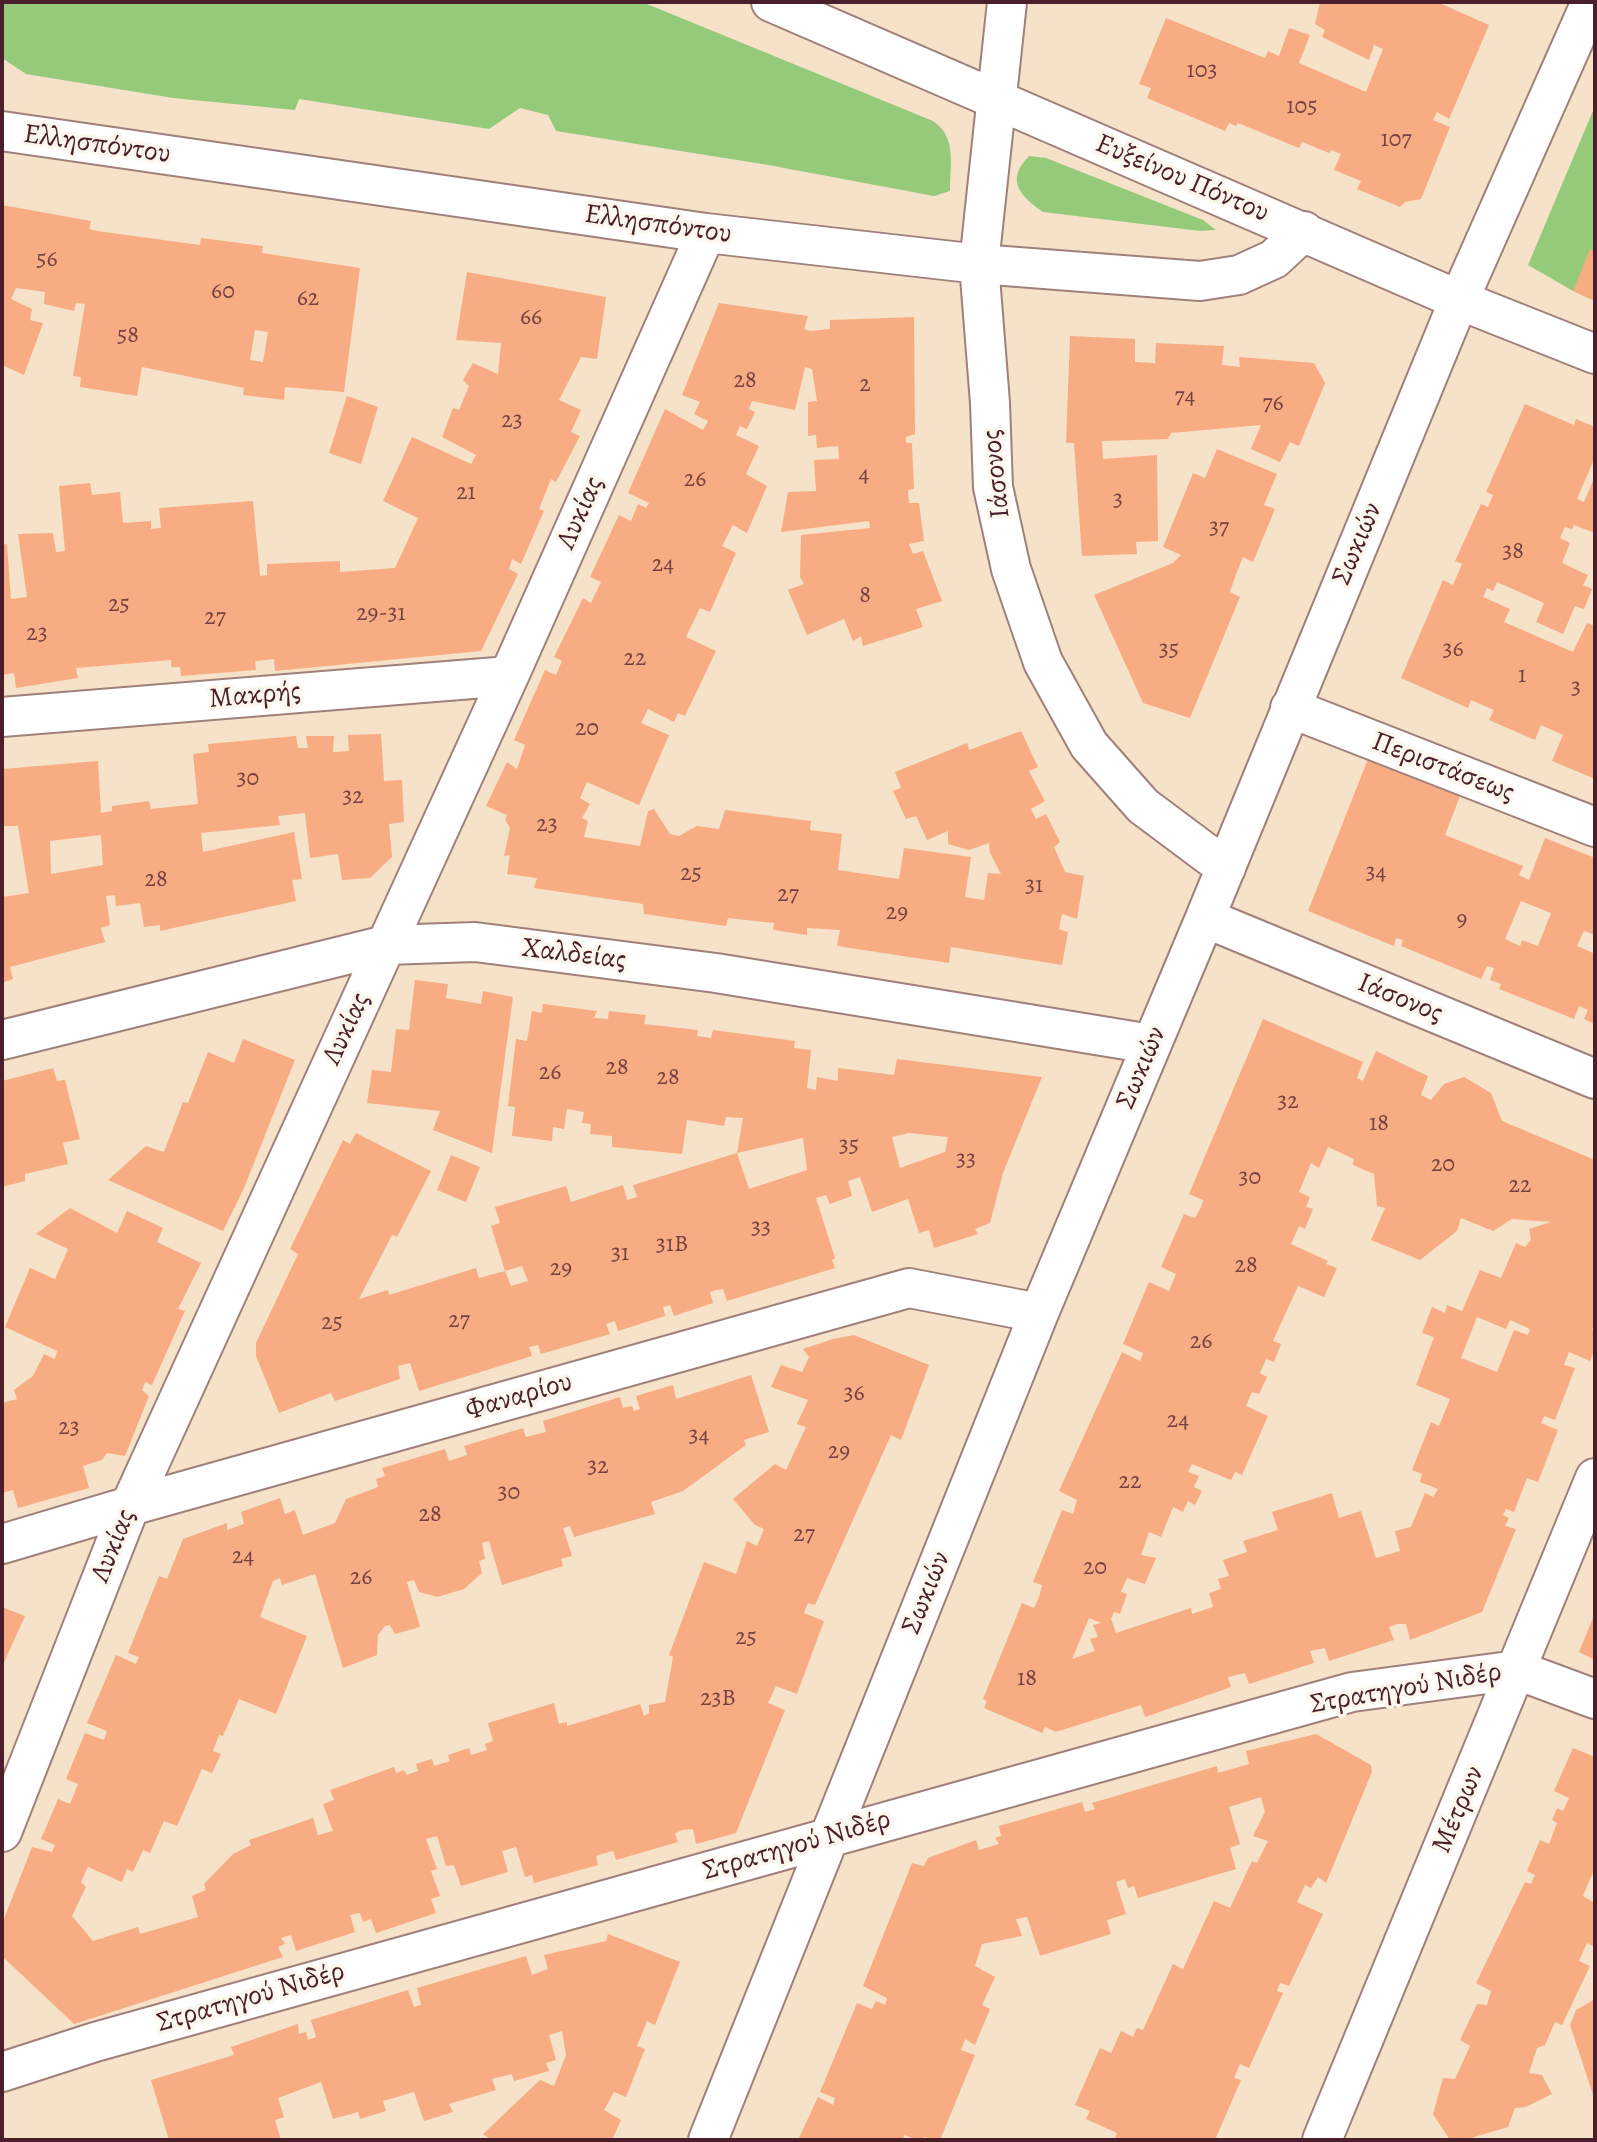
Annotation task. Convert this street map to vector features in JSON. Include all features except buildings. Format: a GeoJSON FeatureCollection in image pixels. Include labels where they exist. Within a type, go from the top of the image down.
{"type":"FeatureCollection","features":[{"type":"Feature","properties":{"kind":"street","name":"Ευξείνου Πόντου"},"geometry":{"type":"LineString","coordinates":[[771,2],[1459,300],[1595,354]]}},
{"type":"Feature","properties":{"kind":"street","name":"Ιάσονος"},"geometry":{"type":"LineString","coordinates":[[1007,2],[979,264],[990,403],[993,487],[1011,569],[1043,662],[1090,744],[1143,806],[1226,868]]}},
{"type":"Feature","properties":{"kind":"street","name":"Σωκιών"},"geometry":{"type":"LineString","coordinates":[[708,2140],[1039,1313],[1226,868],[1459,300],[1591,2]]}},
{"type":"Feature","properties":{"kind":"street","name":"Ελλησπόντου"},"geometry":{"type":"LineString","coordinates":[[2,131],[706,233],[979,264],[1200,281],[1239,275],[1275,259],[1304,231]]}},
{"type":"Feature","properties":{"kind":"street","name":"Λυκίας"},"geometry":{"type":"LineString","coordinates":[[2,1832],[130,1506],[509,676],[706,233]]}},
{"type":"Feature","properties":{"kind":"street","name":"Μακρής"},"geometry":{"type":"LineString","coordinates":[[2,717],[509,676]]}},
{"type":"Feature","properties":{"kind":"street","name":"Περιστάσεως"},"geometry":{"type":"LineString","coordinates":[[1290,708],[1595,827]]}},
{"type":"Feature","properties":{"kind":"street","name":"Ιάσονος"},"geometry":{"type":"LineString","coordinates":[[1205,918],[1595,1080]]}},
{"type":"Feature","properties":{"kind":"street","name":"Χαλδείας"},"geometry":{"type":"LineString","coordinates":[[2,1040],[386,945],[475,942],[716,973],[1151,1044]]}},
{"type":"Feature","properties":{"kind":"street","name":"Φαναρίου"},"geometry":{"type":"LineString","coordinates":[[2,1544],[909,1288],[1039,1313]]}},
{"type":"Feature","properties":{"kind":"street","name":"Μέτρων"},"geometry":{"type":"LineString","coordinates":[[1322,2140],[1595,1478]]}},
{"type":"Feature","properties":{"kind":"street","name":"Στρατηγού Νιδέρ"},"geometry":{"type":"LineString","coordinates":[[2,2072],[94,2042],[1352,1692],[1517,1670],[1595,1699]]}},
{"type":"Feature","properties":{"kind":"green space"},"geometry":{"type":"Polygon","coordinates":[[[2,2],[642,2],[933,121],[941,127],[949,143],[950,191],[934,196],[768,165],[556,131],[548,115],[520,108],[489,129],[299,99],[295,110],[173,98],[26,74],[2,58],[2,2]]]}},
{"type":"Feature","properties":{"kind":"green space"},"geometry":{"type":"Polygon","coordinates":[[[1595,106],[1595,301],[1528,265],[1595,106]]]}},
{"type":"Feature","properties":{"kind":"green space"},"geometry":{"type":"Polygon","coordinates":[[[1029,156],[1046,158],[1203,220],[1216,230],[1200,231],[1043,212],[1022,194],[1018,187],[1018,173],[1029,156]]]}}]}
